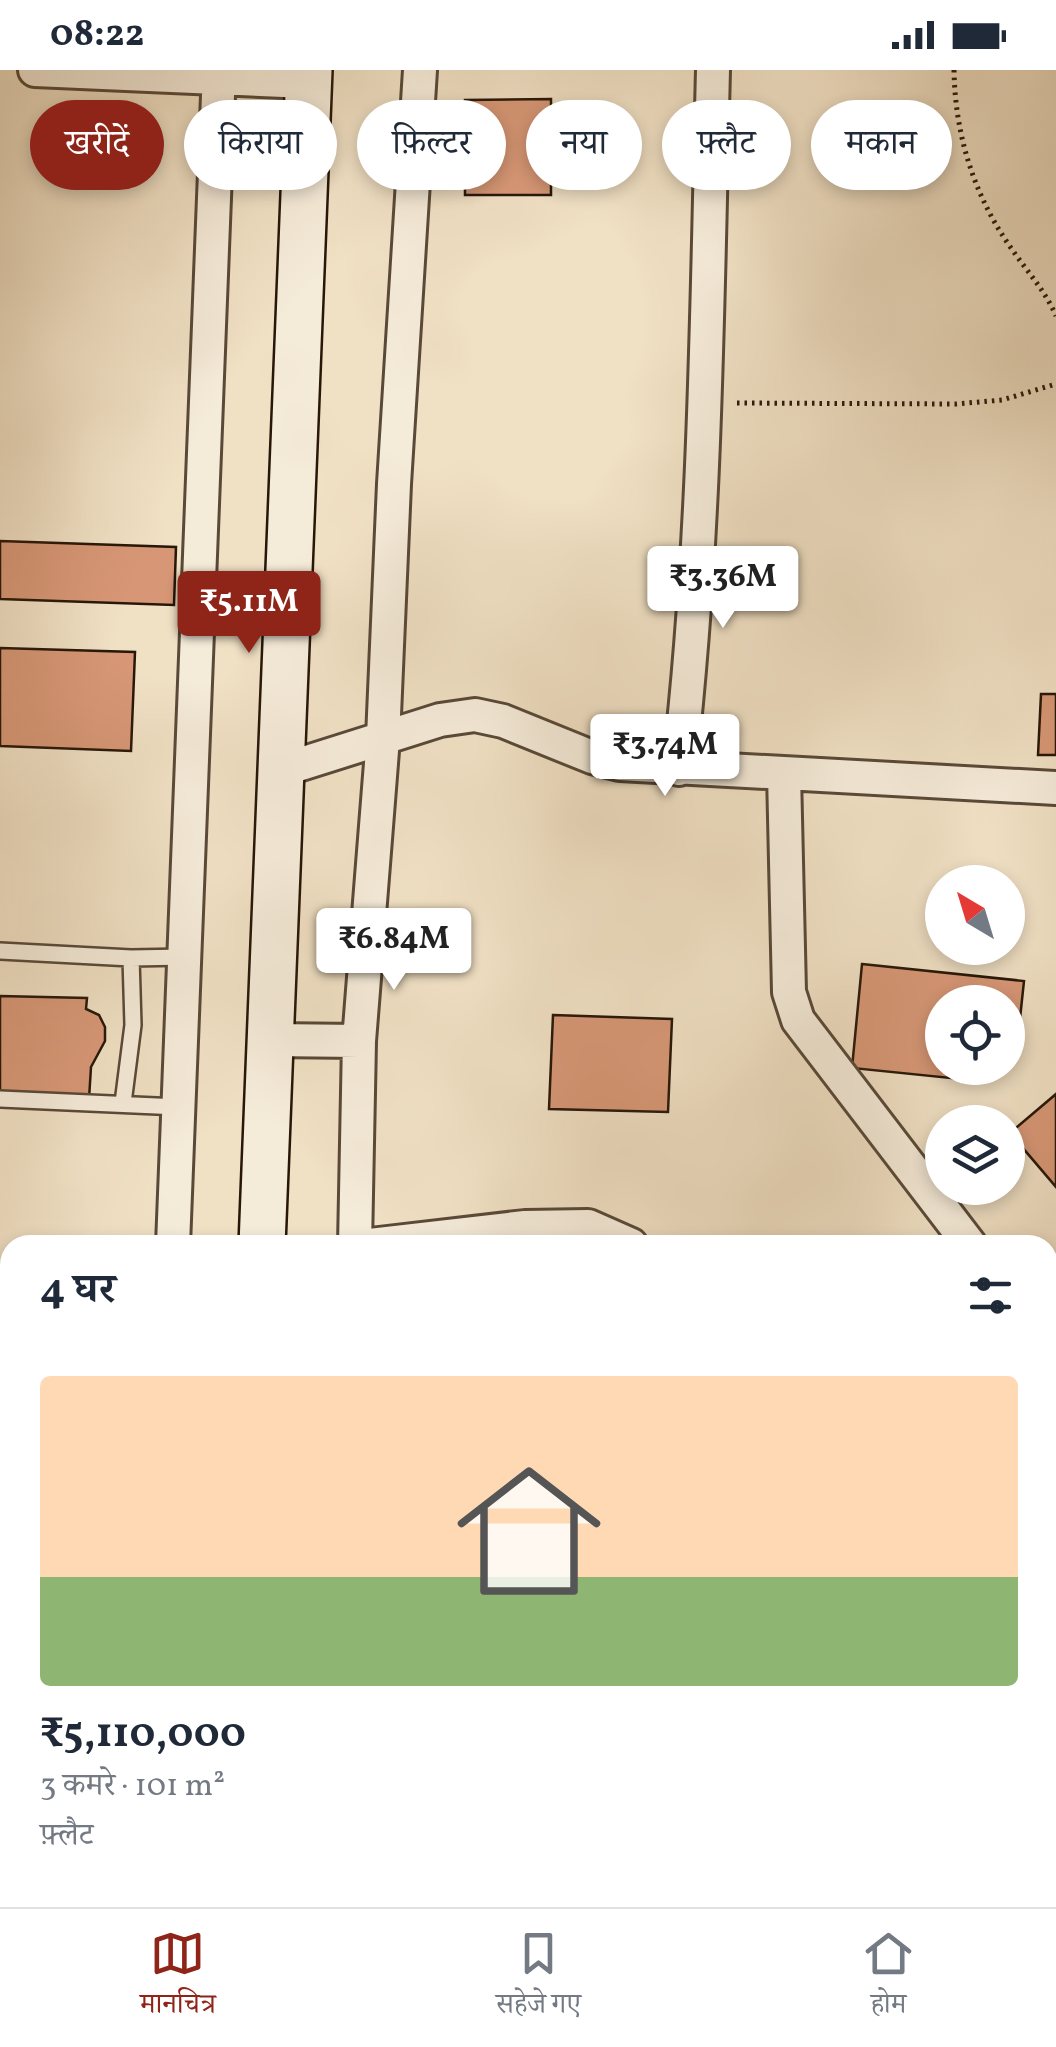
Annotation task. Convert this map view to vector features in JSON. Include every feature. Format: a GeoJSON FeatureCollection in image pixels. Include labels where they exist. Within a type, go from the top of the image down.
{"type":"FeatureCollection","features":[{"type":"Feature","properties":{"kind":"street"},"geometry":{"type":"LineString","coordinates":[[36,70],[308,76],[262,1235]]}},
{"type":"Feature","properties":{"kind":"street"},"geometry":{"type":"LineString","coordinates":[[355,1235],[359,1041],[384,738],[394,484],[420,70]]}},
{"type":"Feature","properties":{"kind":"street"},"geometry":{"type":"LineString","coordinates":[[679,769],[697,560],[713,70]]}},
{"type":"Feature","properties":{"kind":"street"},"geometry":{"type":"LineString","coordinates":[[173,1235],[219,74]]}},
{"type":"Feature","properties":{"kind":"street"},"geometry":{"type":"LineString","coordinates":[[282,770],[440,720],[475,715],[503,721],[606,761],[679,769],[1056,788]]}},
{"type":"Feature","properties":{"kind":"street"},"geometry":{"type":"LineString","coordinates":[[784,774],[789,992],[798,1020],[962,1235]]}},
{"type":"Feature","properties":{"kind":"street"},"geometry":{"type":"LineString","coordinates":[[271,1040],[359,1041]]}},
{"type":"Feature","properties":{"kind":"street"},"geometry":{"type":"LineString","coordinates":[[456,1235],[524,1227],[588,1226],[608,1235]]}},
{"type":"Feature","properties":{"kind":"lane"},"geometry":{"type":"LineString","coordinates":[[0,951],[187,957]]}},
{"type":"Feature","properties":{"kind":"lane"},"geometry":{"type":"LineString","coordinates":[[124,1102],[133,1025],[131,958]]}},
{"type":"Feature","properties":{"kind":"lane"},"geometry":{"type":"LineString","coordinates":[[0,1099],[178,1106]]}},
{"type":"Feature","properties":{"kind":"path"},"geometry":{"type":"LineString","coordinates":[[954,70],[958,126],[972,176],[1000,230],[1056,316]]}},
{"type":"Feature","properties":{"kind":"path"},"geometry":{"type":"LineString","coordinates":[[704,403],[956,404],[1002,400],[1056,384]]}},
{"type":"Feature","properties":{"kind":"building"},"geometry":{"type":"Polygon","coordinates":[[[551,99],[526,100],[526,190],[551,190],[551,195],[465,195],[465,190],[506,190],[506,100],[465,100],[551,99]]]}},
{"type":"Feature","properties":{"kind":"building"},"geometry":{"type":"Polygon","coordinates":[[[0,541],[176,547],[174,605],[0,599],[0,541]]]}},
{"type":"Feature","properties":{"kind":"building"},"geometry":{"type":"Polygon","coordinates":[[[0,648],[135,652],[131,751],[0,746],[0,648]]]}},
{"type":"Feature","properties":{"kind":"building"},"geometry":{"type":"Polygon","coordinates":[[[1041,694],[1056,694],[1056,755],[1038,755],[1041,694]]]}},
{"type":"Feature","properties":{"kind":"building"},"geometry":{"type":"Polygon","coordinates":[[[862,964],[1024,981],[1024,985],[925,985],[925,1075],[852,1068],[862,964]]]}},
{"type":"Feature","properties":{"kind":"building"},"geometry":{"type":"Polygon","coordinates":[[[0,996],[87,998],[86,1009],[99,1015],[105,1027],[105,1041],[91,1067],[89,1099],[0,1096],[0,996]]]}},
{"type":"Feature","properties":{"kind":"building"},"geometry":{"type":"Polygon","coordinates":[[[553,1015],[672,1019],[668,1112],[549,1109],[553,1015]]]}},
{"type":"Feature","properties":{"kind":"building"},"geometry":{"type":"Polygon","coordinates":[[[1056,1094],[1056,1187],[1025,1151],[1025,1120],[1056,1094]]]}}]}
